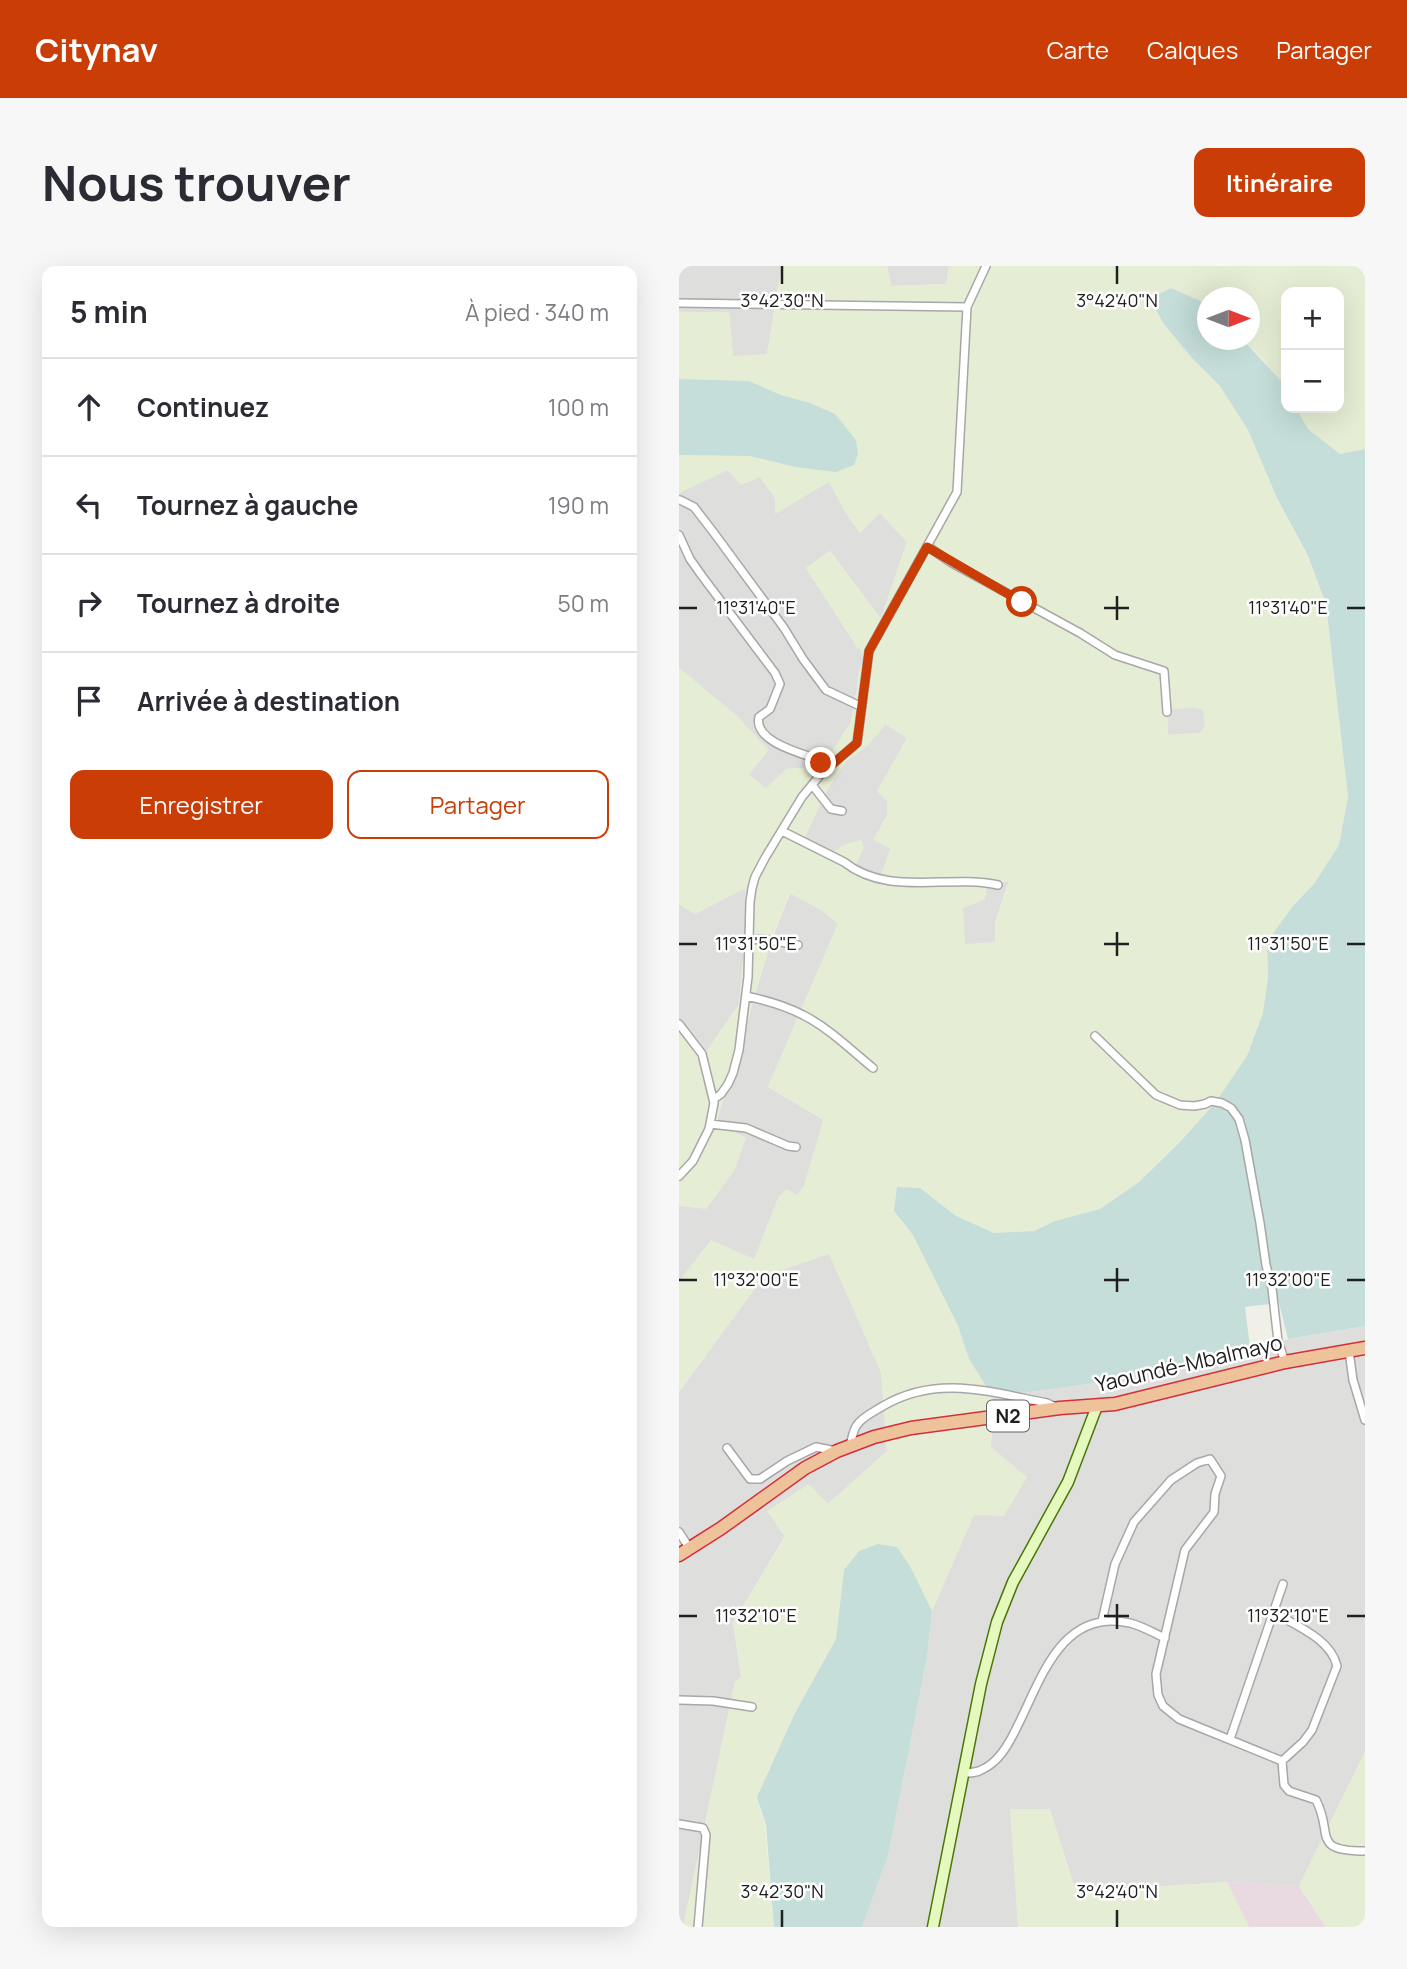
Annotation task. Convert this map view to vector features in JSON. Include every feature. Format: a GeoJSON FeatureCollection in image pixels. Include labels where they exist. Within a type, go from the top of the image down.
{"type":"FeatureCollection","features":[{"type":"Feature","properties":{"kind":"highway","name":"Yaoundé-Mbalmayo"},"geometry":{"type":"LineString","coordinates":[[684,1552],[805,1468],[850,1446],[911,1428],[1132,1401],[1219,1377],[1365,1348]]}},
{"type":"Feature","properties":{"kind":"main road"},"geometry":{"type":"LineString","coordinates":[[933,1927],[983,1674],[997,1622],[1013,1582],[1067,1482],[1097,1406]]}},
{"type":"Feature","properties":{"kind":"street"},"geometry":{"type":"LineString","coordinates":[[679,1176],[692,1161],[710,1124],[714,1099],[721,1094],[733,1073],[740,1050],[750,940],[750,902],[755,877],[802,797],[821,774],[857,743],[869,651],[957,492],[967,307],[986,266]]}},
{"type":"Feature","properties":{"kind":"street"},"geometry":{"type":"LineString","coordinates":[[679,303],[967,307]]}},
{"type":"Feature","properties":{"kind":"street"},"geometry":{"type":"LineString","coordinates":[[680,500],[694,507],[714,533],[826,690],[862,707]]}},
{"type":"Feature","properties":{"kind":"street"},"geometry":{"type":"LineString","coordinates":[[679,535],[690,559],[775,673],[780,684],[770,709],[759,717],[759,730],[770,739],[817,759],[822,769],[821,774]]}},
{"type":"Feature","properties":{"kind":"street"},"geometry":{"type":"LineString","coordinates":[[927,547],[1115,655],[1164,671],[1167,712]]}},
{"type":"Feature","properties":{"kind":"street"},"geometry":{"type":"LineString","coordinates":[[812,785],[831,809],[842,811]]}},
{"type":"Feature","properties":{"kind":"street"},"geometry":{"type":"LineString","coordinates":[[782,831],[852,868],[898,883],[972,881],[998,885]]}},
{"type":"Feature","properties":{"kind":"street"},"geometry":{"type":"LineString","coordinates":[[750,940],[762,939],[798,946]]}},
{"type":"Feature","properties":{"kind":"street"},"geometry":{"type":"LineString","coordinates":[[746,996],[762,999],[803,1015],[873,1068]]}},
{"type":"Feature","properties":{"kind":"street"},"geometry":{"type":"LineString","coordinates":[[679,1024],[702,1054],[714,1103]]}},
{"type":"Feature","properties":{"kind":"street"},"geometry":{"type":"LineString","coordinates":[[1095,1036],[1156,1095],[1180,1105],[1205,1104],[1211,1101],[1222,1103],[1231,1108],[1239,1119],[1261,1223],[1278,1341],[1285,1362]]}},
{"type":"Feature","properties":{"kind":"street"},"geometry":{"type":"LineString","coordinates":[[710,1124],[747,1128],[796,1147]]}},
{"type":"Feature","properties":{"kind":"street"},"geometry":{"type":"LineString","coordinates":[[1349,1351],[1353,1380],[1365,1420]]}},
{"type":"Feature","properties":{"kind":"street"},"geometry":{"type":"LineString","coordinates":[[850,1446],[857,1424],[892,1401],[920,1391],[950,1387],[973,1388],[1060,1408]]}},
{"type":"Feature","properties":{"kind":"street"},"geometry":{"type":"LineString","coordinates":[[727,1448],[750,1479],[755,1480],[816,1447],[837,1451]]}},
{"type":"Feature","properties":{"kind":"street"},"geometry":{"type":"LineString","coordinates":[[1102,1621],[1115,1564],[1134,1522],[1171,1480],[1196,1463],[1210,1459],[1221,1476],[1215,1494],[1215,1509],[1185,1550],[1156,1681],[1160,1701],[1179,1719],[1282,1761]]}},
{"type":"Feature","properties":{"kind":"street"},"geometry":{"type":"LineString","coordinates":[[679,1532],[684,1552]]}},
{"type":"Feature","properties":{"kind":"street"},"geometry":{"type":"LineString","coordinates":[[1230,1739],[1283,1584]]}},
{"type":"Feature","properties":{"kind":"street"},"geometry":{"type":"LineString","coordinates":[[1273,1612],[1318,1639],[1330,1650],[1337,1666],[1312,1730],[1282,1761]]}},
{"type":"Feature","properties":{"kind":"street"},"geometry":{"type":"LineString","coordinates":[[963,1773],[982,1770],[998,1757],[1011,1739],[1046,1668],[1059,1648],[1084,1627],[1102,1621],[1130,1623],[1165,1638]]}},
{"type":"Feature","properties":{"kind":"street"},"geometry":{"type":"LineString","coordinates":[[679,1700],[713,1701],[751,1707]]}},
{"type":"Feature","properties":{"kind":"street"},"geometry":{"type":"LineString","coordinates":[[1282,1761],[1284,1785],[1289,1791],[1316,1800],[1327,1842],[1346,1851],[1365,1851]]}},
{"type":"Feature","properties":{"kind":"street"},"geometry":{"type":"LineString","coordinates":[[679,1824],[703,1828],[706,1835],[698,1927]]}},
{"type":"Feature","properties":{"kind":"shaded area"},"geometry":{"type":"Polygon","coordinates":[[[679,266],[780,266],[767,355],[733,357],[729,312],[679,312],[679,266]]]}},
{"type":"Feature","properties":{"kind":"shaded area"},"geometry":{"type":"Polygon","coordinates":[[[887,266],[949,266],[946,284],[891,286],[887,266]]]}},
{"type":"Feature","properties":{"kind":"shaded area"},"geometry":{"type":"Polygon","coordinates":[[[1171,288],[1197,300],[1197,350],[1252,350],[1281,381],[1281,413],[1299,413],[1308,429],[1340,454],[1365,449],[1365,1326],[1288,1339],[1279,1303],[1245,1307],[1250,1347],[1103,1382],[993,1397],[969,1359],[958,1326],[913,1235],[894,1211],[897,1187],[920,1188],[956,1216],[994,1233],[1034,1231],[1055,1221],[1100,1209],[1139,1182],[1215,1103],[1247,1056],[1263,1013],[1268,977],[1267,942],[1292,907],[1314,884],[1339,845],[1348,797],[1326,604],[1307,554],[1277,498],[1248,430],[1220,386],[1163,323],[1150,298],[1171,288]]]}},
{"type":"Feature","properties":{"kind":"shaded area"},"geometry":{"type":"Polygon","coordinates":[[[679,379],[749,381],[835,414],[856,440],[858,454],[854,465],[836,472],[795,467],[749,456],[679,455],[679,379]]]}},
{"type":"Feature","properties":{"kind":"shaded area"},"geometry":{"type":"Polygon","coordinates":[[[727,470],[760,477],[775,498],[776,513],[829,481],[860,533],[880,513],[907,542],[881,619],[830,551],[806,568],[861,650],[864,661],[859,670],[851,722],[825,763],[816,767],[787,769],[766,788],[748,775],[768,751],[737,716],[679,668],[679,493],[727,470]]]}},
{"type":"Feature","properties":{"kind":"shaded area"},"geometry":{"type":"Polygon","coordinates":[[[1167,708],[1204,710],[1205,726],[1200,733],[1168,735],[1167,708]]]}},
{"type":"Feature","properties":{"kind":"shaded area"},"geometry":{"type":"Polygon","coordinates":[[[885,724],[907,738],[898,755],[887,801],[891,848],[880,878],[854,869],[846,844],[831,853],[803,841],[827,790],[847,760],[868,745],[885,724]]]}},
{"type":"Feature","properties":{"kind":"shaded area"},"geometry":{"type":"Polygon","coordinates":[[[1009,881],[995,922],[995,943],[964,945],[963,908],[985,899],[987,884],[1009,881]]]}},
{"type":"Feature","properties":{"kind":"shaded area"},"geometry":{"type":"Polygon","coordinates":[[[745,888],[746,929],[739,1004],[704,1055],[679,1028],[679,904],[695,914],[745,888]]]}},
{"type":"Feature","properties":{"kind":"shaded area"},"geometry":{"type":"Polygon","coordinates":[[[790,893],[823,911],[838,924],[768,1087],[824,1120],[804,1186],[797,1195],[779,1196],[754,1260],[679,1281],[679,1206],[746,1138],[716,1123],[725,1095],[734,1080],[752,1005],[770,945],[790,893]]]}},
{"type":"Feature","properties":{"kind":"shaded area"},"geometry":{"type":"Polygon","coordinates":[[[829,1253],[881,1372],[887,1451],[828,1504],[785,1536],[733,1623],[741,1677],[735,1682],[683,1927],[679,1927],[679,1392],[764,1276],[829,1253]]]}},
{"type":"Feature","properties":{"kind":"shaded area"},"geometry":{"type":"Polygon","coordinates":[[[1365,1326],[1365,1752],[1299,1886],[1226,1882],[1076,1892],[1050,1810],[1011,1809],[1018,1927],[939,1927],[936,1918],[933,1927],[862,1927],[888,1856],[927,1659],[932,1611],[974,1514],[991,1447],[993,1397],[1103,1382],[1278,1341],[1365,1326]]]}},
{"type":"Feature","properties":{"kind":"shaded area"},"geometry":{"type":"Polygon","coordinates":[[[878,1544],[897,1547],[910,1566],[932,1611],[927,1658],[888,1856],[862,1927],[774,1927],[766,1825],[757,1797],[795,1713],[836,1639],[844,1570],[859,1551],[878,1544]]]}},
{"type":"Feature","properties":{"kind":"shaded area"},"geometry":{"type":"Polygon","coordinates":[[[1227,1882],[1299,1886],[1326,1927],[1249,1927],[1227,1882]]]}},
{"type":"Feature","properties":{"kind":"green space"},"geometry":{"type":"Polygon","coordinates":[[[780,266],[887,266],[891,286],[946,284],[949,266],[1365,266],[1365,449],[1340,454],[1308,429],[1299,413],[1344,413],[1344,287],[1281,287],[1281,382],[1254,350],[1260,350],[1260,287],[1197,287],[1197,300],[1171,288],[1151,298],[1163,323],[1220,386],[1248,430],[1277,498],[1306,554],[1326,604],[1348,797],[1339,845],[1314,884],[1292,907],[1267,942],[1268,977],[1263,1013],[1247,1056],[1215,1103],[1139,1182],[1100,1209],[1055,1221],[1034,1231],[994,1233],[956,1216],[920,1188],[894,1211],[913,1235],[958,1326],[969,1359],[993,1397],[991,1447],[1027,1477],[1004,1516],[974,1515],[932,1611],[921,1590],[844,1570],[836,1639],[795,1713],[757,1797],[765,1825],[774,1927],[683,1927],[735,1682],[741,1677],[733,1623],[785,1537],[767,1511],[809,1484],[828,1504],[887,1451],[881,1372],[829,1254],[764,1276],[679,1392],[679,1281],[711,1240],[754,1259],[779,1196],[787,1189],[797,1195],[804,1186],[823,1120],[768,1087],[838,924],[823,911],[789,893],[752,1005],[734,1080],[725,1095],[716,1123],[746,1138],[734,1171],[706,1209],[679,1206],[679,1028],[704,1055],[739,1004],[746,929],[745,888],[695,914],[679,904],[679,668],[737,716],[769,750],[748,774],[766,788],[787,769],[816,767],[825,763],[851,722],[859,670],[864,661],[861,650],[806,568],[829,551],[881,618],[907,542],[880,513],[860,533],[829,482],[775,514],[775,498],[760,477],[741,485],[727,470],[679,493],[679,455],[749,456],[794,467],[810,403],[781,395],[749,381],[679,379],[679,312],[729,312],[733,356],[767,354],[780,266]],[[1167,709],[1168,735],[1200,733],[1205,726],[1203,710],[1167,709]],[[886,724],[868,745],[847,760],[827,790],[803,841],[831,853],[846,844],[861,840],[864,848],[854,869],[880,878],[891,849],[873,840],[887,815],[887,801],[877,791],[907,738],[886,724]],[[1009,881],[987,884],[985,899],[963,908],[965,944],[995,942],[995,923],[1009,881]]]}},
{"type":"Feature","properties":{"kind":"green space"},"geometry":{"type":"Polygon","coordinates":[[[1365,1752],[1365,1927],[1326,1927],[1299,1886],[1365,1752]]]}},
{"type":"Feature","properties":{"kind":"green space"},"geometry":{"type":"Polygon","coordinates":[[[1010,1809],[1050,1809],[1076,1892],[1227,1882],[1249,1927],[1018,1927],[1010,1809]]]}},
{"type":"Feature","properties":{"kind":"route"},"geometry":{"type":"LineString","coordinates":[[821,763],[821,774],[857,743],[869,651],[927,547],[1022,602]]}}]}
